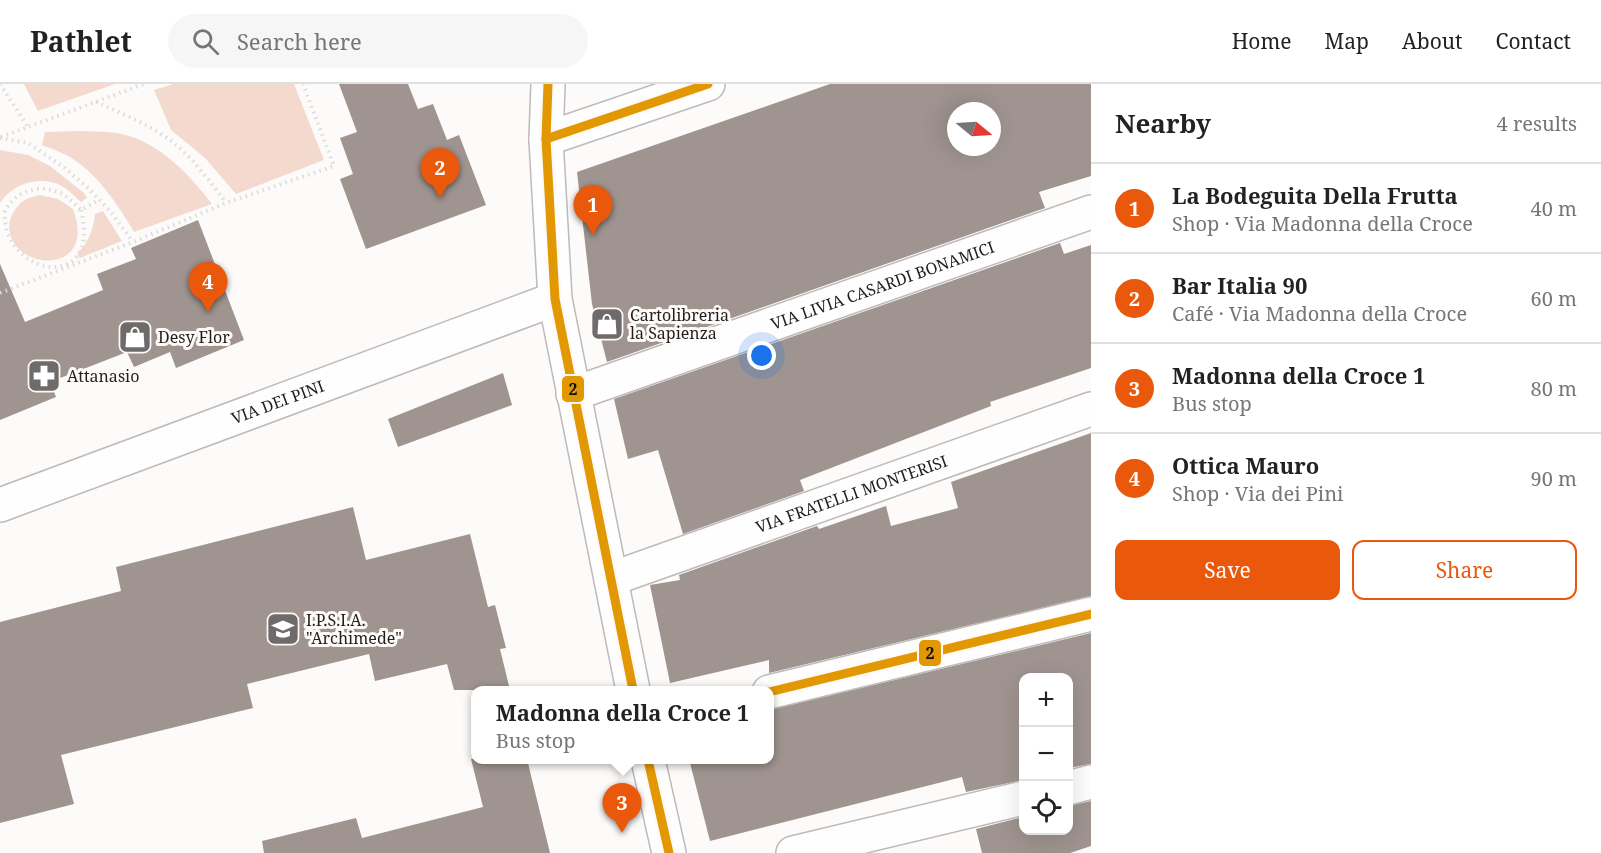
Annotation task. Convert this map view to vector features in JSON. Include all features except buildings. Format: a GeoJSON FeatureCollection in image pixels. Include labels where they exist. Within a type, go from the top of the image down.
{"type":"FeatureCollection","features":[{"type":"Feature","properties":{"kind":"street"},"geometry":{"type":"LineString","coordinates":[[548,84],[546,139],[555,299],[632,686]]}},
{"type":"Feature","properties":{"kind":"street"},"geometry":{"type":"LineString","coordinates":[[546,139],[708,84]]}},
{"type":"Feature","properties":{"kind":"street","name":"VIA LIVIA CASARDI BONAMICI"},"geometry":{"type":"LineString","coordinates":[[573,394],[1091,212]]}},
{"type":"Feature","properties":{"kind":"street","name":"VIA DEI PINI"},"geometry":{"type":"LineString","coordinates":[[0,505],[555,299]]}},
{"type":"Feature","properties":{"kind":"street","name":"VIA FRATELLI MONTERISI"},"geometry":{"type":"LineString","coordinates":[[610,579],[1091,409]]}},
{"type":"Feature","properties":{"kind":"street"},"geometry":{"type":"LineString","coordinates":[[774,691],[1091,614]]}},
{"type":"Feature","properties":{"kind":"street"},"geometry":{"type":"LineString","coordinates":[[649,764],[669,853]]}},
{"type":"Feature","properties":{"kind":"street"},"geometry":{"type":"LineString","coordinates":[[1073,787],[1091,782]]}},
{"type":"Feature","properties":{"kind":"street"},"geometry":{"type":"LineString","coordinates":[[793,853],[1019,799]]}},
{"type":"Feature","properties":{"kind":"path"},"geometry":{"type":"LineString","coordinates":[[0,84],[28,127]]}},
{"type":"Feature","properties":{"kind":"path"},"geometry":{"type":"LineString","coordinates":[[0,137],[144,84]]}},
{"type":"Feature","properties":{"kind":"path"},"geometry":{"type":"LineString","coordinates":[[0,293],[226,203],[334,166],[303,84]]}},
{"type":"Feature","properties":{"kind":"path"},"geometry":{"type":"LineString","coordinates":[[96,102],[136,120],[171,141],[207,177],[226,203]]}},
{"type":"Feature","properties":{"kind":"path"},"geometry":{"type":"LineString","coordinates":[[0,137],[28,143],[65,168],[110,211],[132,242]]}},
{"type":"Feature","properties":{"kind":"path"},"geometry":{"type":"LineString","coordinates":[[0,228],[10,202],[21,193],[37,188],[66,196],[81,210],[85,226],[82,240],[68,260],[57,269],[39,268],[22,262]]}},
{"type":"Feature","properties":{"kind":"path"},"geometry":{"type":"LineString","coordinates":[[81,210],[99,200]]}},
{"type":"Feature","properties":{"kind":"shaded area"},"geometry":{"type":"Polygon","coordinates":[[[24,84],[115,84],[38,111],[24,84]]]}},
{"type":"Feature","properties":{"kind":"shaded area"},"geometry":{"type":"Polygon","coordinates":[[[173,84],[294,84],[324,160],[236,194],[205,158],[171,130],[154,90],[173,84]]]}},
{"type":"Feature","properties":{"kind":"shaded area"},"geometry":{"type":"Polygon","coordinates":[[[80,131],[122,134],[149,145],[173,161],[212,204],[134,232],[115,202],[91,174],[69,157],[42,145],[45,132],[80,131]]]}},
{"type":"Feature","properties":{"kind":"shaded area"},"geometry":{"type":"Polygon","coordinates":[[[0,150],[28,155],[50,166],[84,193],[87,198],[81,202],[58,184],[34,181],[11,191],[0,203],[0,150]]]}},
{"type":"Feature","properties":{"kind":"shaded area"},"geometry":{"type":"Polygon","coordinates":[[[40,195],[58,199],[73,209],[78,232],[73,248],[62,258],[48,260],[33,258],[19,250],[11,236],[10,219],[16,209],[21,202],[40,195]]]}},
{"type":"Feature","properties":{"kind":"shaded area"},"geometry":{"type":"Polygon","coordinates":[[[103,211],[122,241],[80,258],[77,254],[90,235],[95,214],[103,211]]]}},
{"type":"Feature","properties":{"kind":"transit line","name":"2"},"geometry":{"type":"LineString","coordinates":[[548,84],[546,139],[555,299],[632,686]]}},
{"type":"Feature","properties":{"kind":"transit line","name":"2"},"geometry":{"type":"LineString","coordinates":[[546,139],[708,84]]}},
{"type":"Feature","properties":{"kind":"transit line","name":"2"},"geometry":{"type":"LineString","coordinates":[[774,691],[1091,614]]}},
{"type":"Feature","properties":{"kind":"transit line","name":"2"},"geometry":{"type":"LineString","coordinates":[[649,764],[669,853]]}},
{"type":"Feature","properties":{"kind":"place","name":"Bar Italia 90"},"geometry":{"type":"Point","coordinates":[440,198]}},
{"type":"Feature","properties":{"kind":"place","name":"La Bodeguita Della Frutta"},"geometry":{"type":"Point","coordinates":[593,235]}},
{"type":"Feature","properties":{"kind":"place","name":"Ottica Mauro"},"geometry":{"type":"Point","coordinates":[208,312]}},
{"type":"Feature","properties":{"kind":"place","name":"Cartolibreria la Sapienza"},"geometry":{"type":"Point","coordinates":[607,324]}},
{"type":"Feature","properties":{"kind":"place","name":"Desy Flor"},"geometry":{"type":"Point","coordinates":[135,337]}},
{"type":"Feature","properties":{"kind":"place","name":"Attanasio"},"geometry":{"type":"Point","coordinates":[44,376]}},
{"type":"Feature","properties":{"kind":"place","name":"I.P.S.I.A. \"Archimede\""},"geometry":{"type":"Point","coordinates":[283,629]}},
{"type":"Feature","properties":{"kind":"place","name":"Madonna della Croce 1"},"geometry":{"type":"Point","coordinates":[622,833]}}]}
